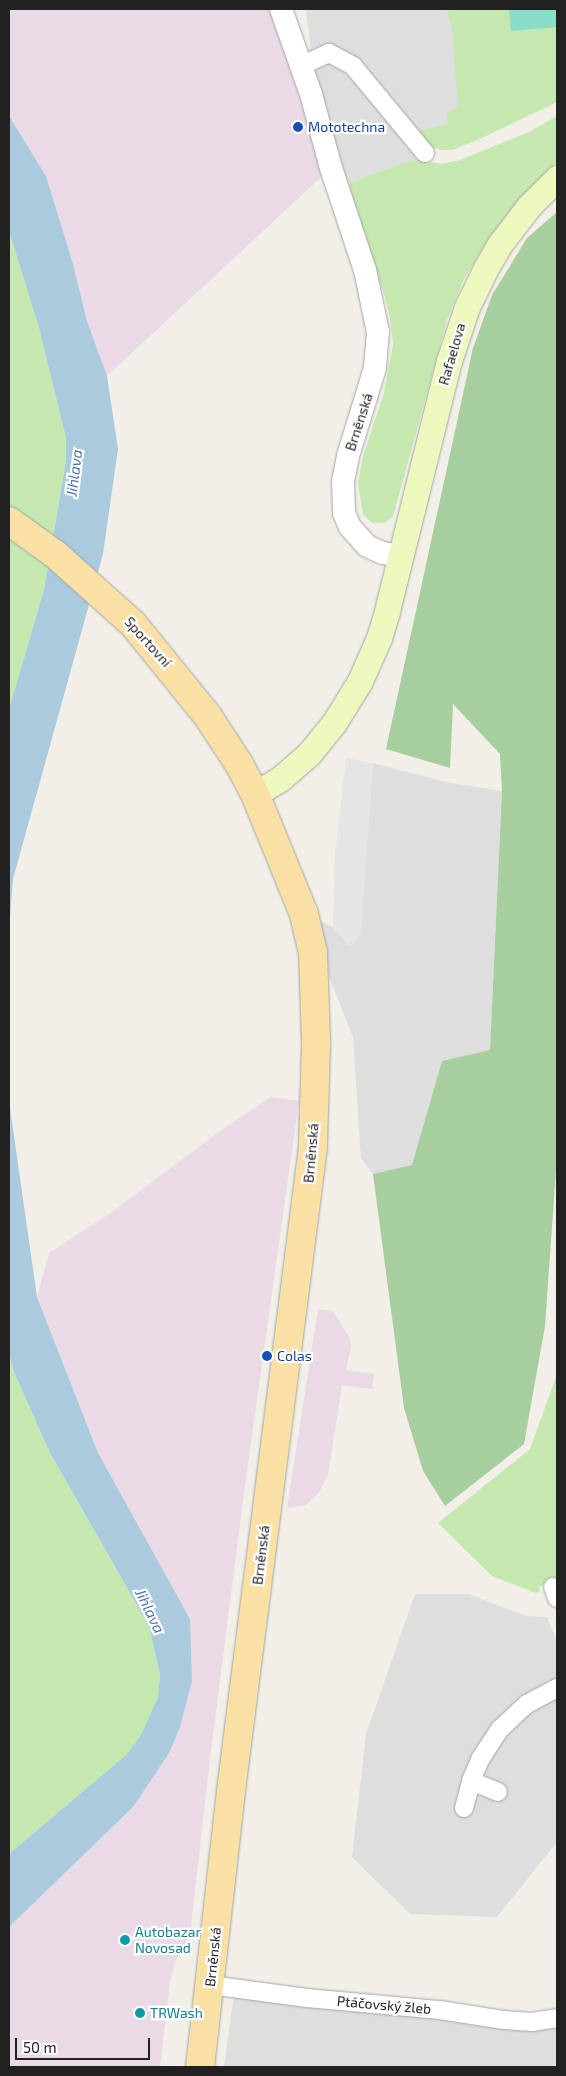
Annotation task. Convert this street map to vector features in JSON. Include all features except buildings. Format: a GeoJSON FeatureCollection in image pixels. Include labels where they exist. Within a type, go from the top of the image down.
{"type":"FeatureCollection","features":[{"type":"Feature","properties":{"kind":"main road","name":"Rafaelova"},"geometry":{"type":"LineString","coordinates":[[401,556],[450,361],[467,307],[500,244],[529,206],[557,178]]}},
{"type":"Feature","properties":{"kind":"main road","name":"Sportovní"},"geometry":{"type":"LineString","coordinates":[[9,521],[54,554],[134,624],[208,715],[240,764],[255,794],[304,914],[313,952],[316,1043]]}},
{"type":"Feature","properties":{"kind":"main road"},"geometry":{"type":"LineString","coordinates":[[255,794],[280,779],[308,755],[324,737],[360,681],[379,638],[401,556]]}},
{"type":"Feature","properties":{"kind":"main road","name":"Brněnská"},"geometry":{"type":"LineString","coordinates":[[200,2067],[234,1772],[314,1147],[316,1043]]}},
{"type":"Feature","properties":{"kind":"street","name":"Brněnská"},"geometry":{"type":"LineString","coordinates":[[281,9],[301,66],[365,270],[378,332],[378,349],[373,377],[348,456],[343,481],[344,513],[354,532],[367,546],[383,553],[401,556]]}},
{"type":"Feature","properties":{"kind":"street"},"geometry":{"type":"LineString","coordinates":[[301,66],[329,53],[353,66],[425,153]]}},
{"type":"Feature","properties":{"kind":"street"},"geometry":{"type":"LineString","coordinates":[[464,1808],[481,1758],[500,1729],[527,1704],[557,1688]]}},
{"type":"Feature","properties":{"kind":"street"},"geometry":{"type":"LineString","coordinates":[[472,1781],[498,1792]]}},
{"type":"Feature","properties":{"kind":"street","name":"Ptáčovský žleb"},"geometry":{"type":"LineString","coordinates":[[210,1985],[307,1998],[440,2010],[504,2020],[532,2022],[557,2018]]}},
{"type":"Feature","properties":{"kind":"shaded area"},"geometry":{"type":"Polygon","coordinates":[[[9,9],[281,9],[331,168],[107,376],[87,321],[73,264],[46,176],[9,116],[9,9]]]}},
{"type":"Feature","properties":{"kind":"shaded area"},"geometry":{"type":"Polygon","coordinates":[[[306,9],[557,9],[415,159],[348,183],[314,79],[306,9]]]}},
{"type":"Feature","properties":{"kind":"shaded area"},"geometry":{"type":"Polygon","coordinates":[[[346,758],[373,763],[361,934],[351,946],[333,927],[335,855],[346,758]]]}},
{"type":"Feature","properties":{"kind":"shaded area"},"geometry":{"type":"Polygon","coordinates":[[[373,763],[446,782],[502,791],[490,1050],[442,1061],[412,1166],[373,1174],[361,1158],[353,1037],[304,914],[333,927],[350,946],[360,934],[373,763]]]}},
{"type":"Feature","properties":{"kind":"shaded area"},"geometry":{"type":"Polygon","coordinates":[[[271,1097],[299,1101],[245,1485],[210,1758],[190,1935],[185,1949],[175,1961],[170,1981],[160,2067],[9,2067],[9,1927],[133,1807],[180,1727],[98,1453],[37,1297],[49,1253],[109,1214],[223,1129],[271,1097]]]}},
{"type":"Feature","properties":{"kind":"shaded area"},"geometry":{"type":"Polygon","coordinates":[[[318,1309],[333,1311],[350,1339],[351,1347],[346,1370],[374,1374],[372,1389],[342,1385],[328,1475],[319,1493],[306,1505],[287,1508],[318,1309]]]}},
{"type":"Feature","properties":{"kind":"shaded area"},"geometry":{"type":"Polygon","coordinates":[[[415,1594],[468,1594],[527,1616],[547,1617],[557,1641],[557,1842],[497,1917],[410,1914],[352,1857],[366,1734],[415,1594]]]}},
{"type":"Feature","properties":{"kind":"shaded area"},"geometry":{"type":"Polygon","coordinates":[[[234,1995],[557,2024],[557,2067],[224,2067],[234,1995]]]}},
{"type":"Feature","properties":{"kind":"green space"},"geometry":{"type":"Polygon","coordinates":[[[447,9],[557,9],[557,102],[480,139],[452,150],[442,150],[427,146],[414,132],[448,124],[447,113],[458,107],[452,30],[447,9]]]}},
{"type":"Feature","properties":{"kind":"green space"},"geometry":{"type":"Polygon","coordinates":[[[509,9],[557,9],[557,27],[511,31],[509,9]]]}},
{"type":"Feature","properties":{"kind":"green space"},"geometry":{"type":"Polygon","coordinates":[[[557,116],[557,162],[518,200],[487,241],[464,279],[447,320],[393,517],[384,523],[373,523],[363,515],[358,483],[363,456],[384,393],[393,344],[390,318],[384,294],[348,183],[415,159],[442,164],[460,160],[531,131],[557,116]]]}},
{"type":"Feature","properties":{"kind":"green space"},"geometry":{"type":"Polygon","coordinates":[[[557,212],[557,1156],[545,1326],[524,1444],[445,1506],[423,1471],[404,1408],[373,1174],[412,1165],[442,1061],[490,1050],[502,791],[500,754],[453,704],[450,768],[386,749],[473,348],[492,295],[527,238],[557,212]]]}},
{"type":"Feature","properties":{"kind":"green space"},"geometry":{"type":"Polygon","coordinates":[[[9,231],[39,328],[66,438],[66,461],[44,590],[9,709],[9,231]]]}},
{"type":"Feature","properties":{"kind":"green space"},"geometry":{"type":"Polygon","coordinates":[[[9,1354],[14,1372],[49,1451],[149,1626],[160,1675],[158,1697],[141,1735],[126,1755],[9,1854],[9,1354]]]}},
{"type":"Feature","properties":{"kind":"green space"},"geometry":{"type":"Polygon","coordinates":[[[557,1374],[557,1580],[539,1587],[540,1591],[536,1593],[492,1576],[438,1523],[530,1449],[557,1374]]]}},
{"type":"Feature","properties":{"kind":"water","name":"Jihlava"},"geometry":{"type":"Polygon","coordinates":[[[9,116],[46,176],[73,264],[87,321],[107,376],[118,449],[103,554],[13,879],[9,929],[9,709],[44,590],[66,461],[66,438],[39,328],[9,231],[9,116]]]}},
{"type":"Feature","properties":{"kind":"water","name":"Jihlava"},"geometry":{"type":"Polygon","coordinates":[[[9,1101],[37,1297],[98,1453],[190,1619],[192,1681],[180,1727],[169,1753],[133,1807],[9,1927],[9,1854],[126,1755],[141,1735],[158,1697],[160,1675],[149,1626],[49,1451],[14,1372],[9,1354],[9,1101]]]}},
{"type":"Feature","properties":{"kind":"place","name":"Mototechna"},"geometry":{"type":"Point","coordinates":[298,127]}},
{"type":"Feature","properties":{"kind":"place","name":"Colas"},"geometry":{"type":"Point","coordinates":[267,1356]}},
{"type":"Feature","properties":{"kind":"place","name":"Autobazar Novosad"},"geometry":{"type":"Point","coordinates":[125,1940]}},
{"type":"Feature","properties":{"kind":"place","name":"TRWash"},"geometry":{"type":"Point","coordinates":[140,2013]}}]}
